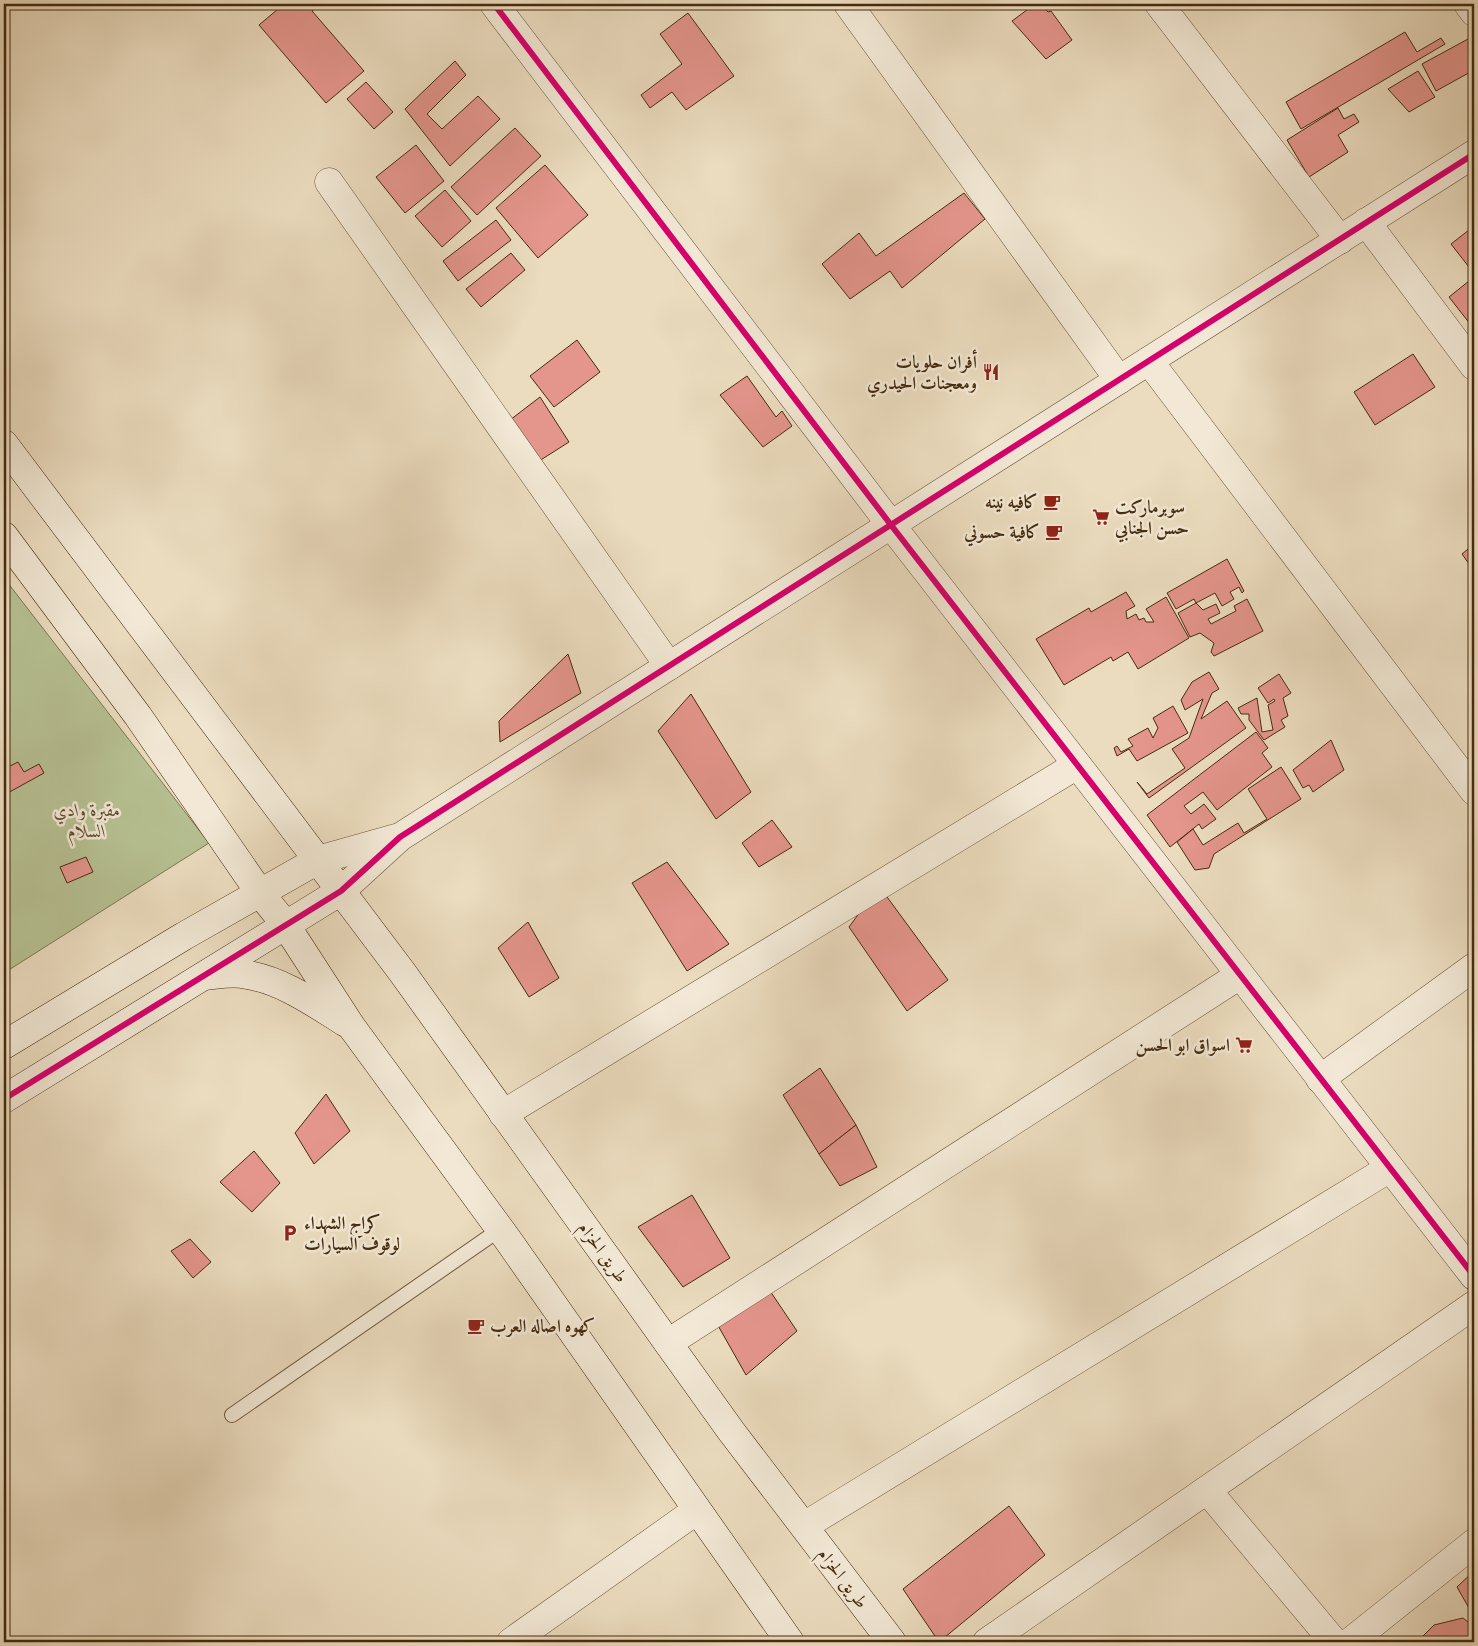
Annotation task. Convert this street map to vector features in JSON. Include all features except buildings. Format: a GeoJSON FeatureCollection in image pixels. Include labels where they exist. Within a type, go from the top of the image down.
{"type":"FeatureCollection","features":[{"type":"Feature","properties":{"kind":"street"},"geometry":{"type":"LineString","coordinates":[[494,4],[891,525],[1474,1276]]}},
{"type":"Feature","properties":{"kind":"street"},"geometry":{"type":"LineString","coordinates":[[848,4],[1119,380]]}},
{"type":"Feature","properties":{"kind":"street"},"geometry":{"type":"LineString","coordinates":[[1159,4],[1340,240]]}},
{"type":"Feature","properties":{"kind":"street"},"geometry":{"type":"LineString","coordinates":[[1468,4],[1474,12]]}},
{"type":"Feature","properties":{"kind":"street"},"geometry":{"type":"LineString","coordinates":[[4,1099],[341,891],[400,837],[1474,154]]}},
{"type":"Feature","properties":{"kind":"street"},"geometry":{"type":"LineString","coordinates":[[329,182],[669,666]]}},
{"type":"Feature","properties":{"kind":"street"},"geometry":{"type":"LineString","coordinates":[[1366,222],[1474,366]]}},
{"type":"Feature","properties":{"kind":"street"},"geometry":{"type":"LineString","coordinates":[[1149,361],[1474,791]]}},
{"type":"Feature","properties":{"kind":"street","name":"طريق الحزام"},"geometry":{"type":"LineString","coordinates":[[4,444],[341,891],[731,1431],[892,1642]]}},
{"type":"Feature","properties":{"kind":"street"},"geometry":{"type":"LineString","coordinates":[[4,536],[138,716],[260,893],[285,924],[352,1026],[508,1240],[790,1642]]}},
{"type":"Feature","properties":{"kind":"street"},"geometry":{"type":"LineString","coordinates":[[503,1114],[1077,765]]}},
{"type":"Feature","properties":{"kind":"street"},"geometry":{"type":"LineString","coordinates":[[4,1045],[184,936],[318,860],[400,837]]}},
{"type":"Feature","properties":{"kind":"street"},"geometry":{"type":"LineString","coordinates":[[1320,1079],[1474,967]]}},
{"type":"Feature","properties":{"kind":"street"},"geometry":{"type":"LineString","coordinates":[[202,976],[240,974],[261,977],[282,985],[352,1026]]}},
{"type":"Feature","properties":{"kind":"street"},"geometry":{"type":"LineString","coordinates":[[668,1343],[1240,975]]}},
{"type":"Feature","properties":{"kind":"street"},"geometry":{"type":"LineString","coordinates":[[804,1526],[1390,1168]]}},
{"type":"Feature","properties":{"kind":"street"},"geometry":{"type":"LineString","coordinates":[[987,1642],[1474,1305]]}},
{"type":"Feature","properties":{"kind":"street"},"geometry":{"type":"LineString","coordinates":[[1207,1490],[1334,1642]]}},
{"type":"Feature","properties":{"kind":"street"},"geometry":{"type":"LineString","coordinates":[[511,1642],[698,1510]]}},
{"type":"Feature","properties":{"kind":"street"},"geometry":{"type":"LineString","coordinates":[[1350,1642],[1474,1543]]}},
{"type":"Feature","properties":{"kind":"lane"},"geometry":{"type":"LineString","coordinates":[[232,1415],[499,1230]]}},
{"type":"Feature","properties":{"kind":"green space","name":"مقبرة وادي السلام"},"geometry":{"type":"Polygon","coordinates":[[[4,578],[209,843],[4,973],[4,578]]]}},
{"type":"Feature","properties":{"kind":"cycle path"},"geometry":{"type":"LineString","coordinates":[[494,4],[891,525],[1474,1276]]}},
{"type":"Feature","properties":{"kind":"cycle path"},"geometry":{"type":"LineString","coordinates":[[4,1099],[341,891],[400,837],[1474,154]]}},
{"type":"Feature","properties":{"kind":"place","name":"أفران حلويات ومعجنات الحيدري"},"geometry":{"type":"Point","coordinates":[991,372]}},
{"type":"Feature","properties":{"kind":"place","name":"كافيه نينه"},"geometry":{"type":"Point","coordinates":[1052,502]}},
{"type":"Feature","properties":{"kind":"place","name":"سوبرماركت حسن الجنابي"},"geometry":{"type":"Point","coordinates":[1101,517]}},
{"type":"Feature","properties":{"kind":"place","name":"كافية حسوني"},"geometry":{"type":"Point","coordinates":[1054,532]}},
{"type":"Feature","properties":{"kind":"place","name":"اسواق ابو الحسن"},"geometry":{"type":"Point","coordinates":[1244,1045]}},
{"type":"Feature","properties":{"kind":"place","name":"كراج الشهداء لوقوف السيارات"},"geometry":{"type":"Point","coordinates":[290,1233]}},
{"type":"Feature","properties":{"kind":"place","name":"كهوه اصاله العرب"},"geometry":{"type":"Point","coordinates":[476,1326]}}]}
